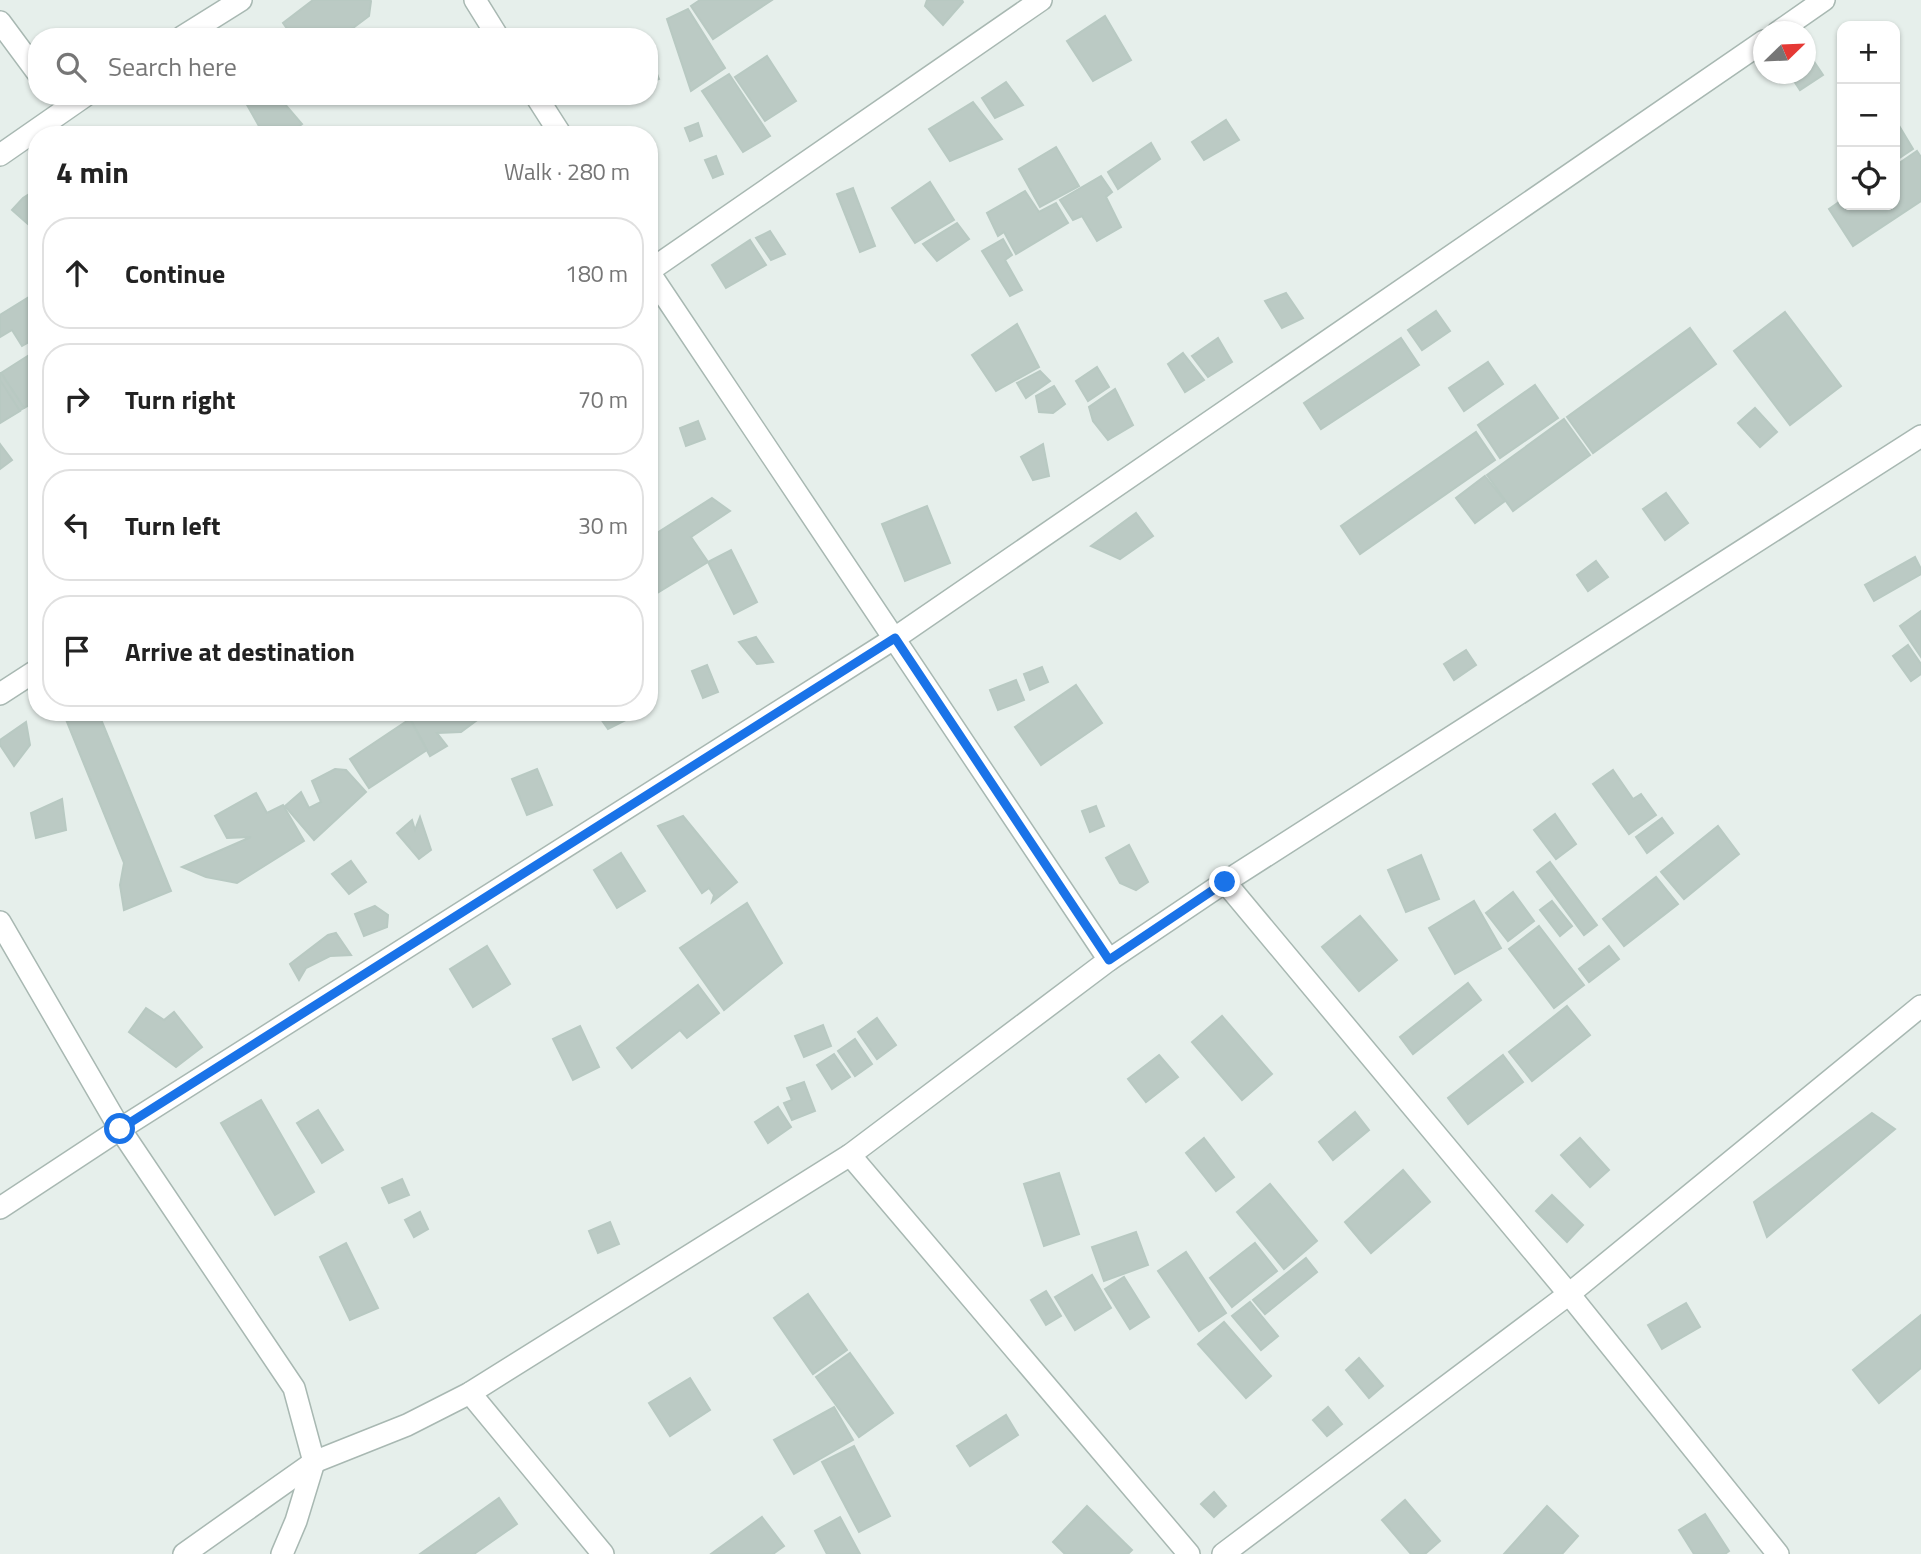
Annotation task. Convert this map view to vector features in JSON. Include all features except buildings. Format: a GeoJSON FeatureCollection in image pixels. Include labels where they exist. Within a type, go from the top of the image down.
{"type":"FeatureCollection","features":[{"type":"Feature","properties":{"kind":"street"},"geometry":{"type":"LineString","coordinates":[[196,28],[241,0]]}},
{"type":"Feature","properties":{"kind":"street"},"geometry":{"type":"LineString","coordinates":[[475,0],[492,28]]}},
{"type":"Feature","properties":{"kind":"street"},"geometry":{"type":"LineString","coordinates":[[658,266],[1041,0]]}},
{"type":"Feature","properties":{"kind":"street"},"geometry":{"type":"LineString","coordinates":[[1794,21],[1824,0]]}},
{"type":"Feature","properties":{"kind":"street"},"geometry":{"type":"LineString","coordinates":[[0,22],[28,60]]}},
{"type":"Feature","properties":{"kind":"street"},"geometry":{"type":"LineString","coordinates":[[0,1208],[120,1129],[895,638],[1753,48]]}},
{"type":"Feature","properties":{"kind":"street"},"geometry":{"type":"LineString","coordinates":[[33,126],[58,105]]}},
{"type":"Feature","properties":{"kind":"street"},"geometry":{"type":"LineString","coordinates":[[542,105],[555,126]]}},
{"type":"Feature","properties":{"kind":"street"},"geometry":{"type":"LineString","coordinates":[[0,155],[28,131]]}},
{"type":"Feature","properties":{"kind":"street"},"geometry":{"type":"LineString","coordinates":[[658,285],[1109,960]]}},
{"type":"Feature","properties":{"kind":"street"},"geometry":{"type":"LineString","coordinates":[[184,1554],[314,1462],[407,1425],[470,1393],[850,1154],[1109,960],[1225,882],[1921,436]]}},
{"type":"Feature","properties":{"kind":"street"},"geometry":{"type":"LineString","coordinates":[[0,694],[28,676]]}},
{"type":"Feature","properties":{"kind":"street"},"geometry":{"type":"LineString","coordinates":[[1225,882],[1569,1294],[1778,1554]]}},
{"type":"Feature","properties":{"kind":"street"},"geometry":{"type":"LineString","coordinates":[[0,922],[120,1129],[294,1388],[314,1462],[296,1521],[282,1554]]}},
{"type":"Feature","properties":{"kind":"street"},"geometry":{"type":"LineString","coordinates":[[1223,1554],[1569,1294],[1921,1006]]}},
{"type":"Feature","properties":{"kind":"street"},"geometry":{"type":"LineString","coordinates":[[850,1154],[1189,1554]]}},
{"type":"Feature","properties":{"kind":"street"},"geometry":{"type":"LineString","coordinates":[[470,1393],[603,1554]]}},
{"type":"Feature","properties":{"kind":"route"},"geometry":{"type":"LineString","coordinates":[[120,1129],[895,638],[1109,960],[1225,882]]}}]}
